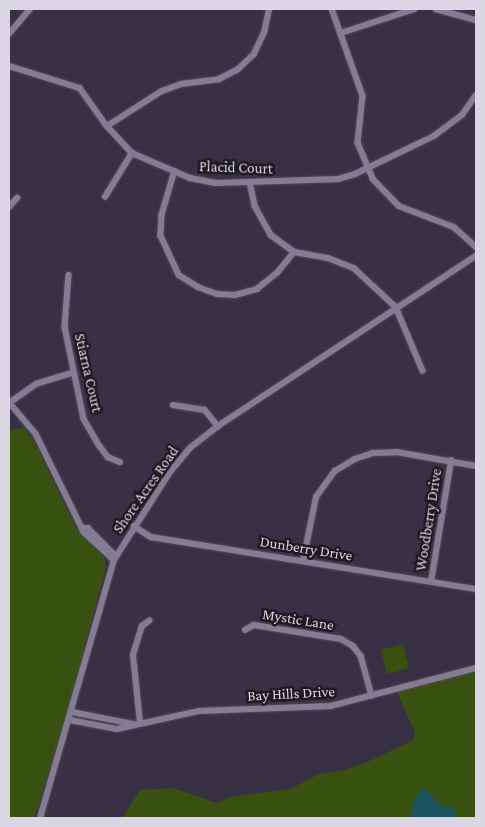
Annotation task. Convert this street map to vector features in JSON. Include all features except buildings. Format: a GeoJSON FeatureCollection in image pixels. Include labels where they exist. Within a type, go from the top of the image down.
{"type":"FeatureCollection","features":[{"type":"Feature","properties":{"kind":"street"},"geometry":{"type":"LineString","coordinates":[[9,34],[30,9]]}},
{"type":"Feature","properties":{"kind":"street"},"geometry":{"type":"LineString","coordinates":[[107,126],[162,91],[182,84],[219,79],[237,70],[254,54],[264,33],[269,9]]}},
{"type":"Feature","properties":{"kind":"street"},"geometry":{"type":"LineString","coordinates":[[332,9],[363,96],[358,142],[366,168],[391,200],[454,227],[476,247]]}},
{"type":"Feature","properties":{"kind":"street"},"geometry":{"type":"LineString","coordinates":[[341,33],[414,9]]}},
{"type":"Feature","properties":{"kind":"street"},"geometry":{"type":"LineString","coordinates":[[436,9],[476,20]]}},
{"type":"Feature","properties":{"kind":"street","name":"Placid Court"},"geometry":{"type":"LineString","coordinates":[[9,66],[80,88],[107,126],[132,153],[190,178],[216,183],[338,180],[434,136],[462,115],[476,95]]}},
{"type":"Feature","properties":{"kind":"street"},"geometry":{"type":"LineString","coordinates":[[105,197],[132,153]]}},
{"type":"Feature","properties":{"kind":"street"},"geometry":{"type":"LineString","coordinates":[[175,171],[162,215],[161,236],[169,258],[179,275],[217,294],[243,293],[257,289],[277,274],[294,252]]}},
{"type":"Feature","properties":{"kind":"street"},"geometry":{"type":"LineString","coordinates":[[250,182],[255,206],[262,222],[271,235],[294,252],[328,258],[354,268],[396,307],[423,371]]}},
{"type":"Feature","properties":{"kind":"street"},"geometry":{"type":"LineString","coordinates":[[9,207],[18,198]]}},
{"type":"Feature","properties":{"kind":"street","name":"Shore Acres Road"},"geometry":{"type":"LineString","coordinates":[[40,818],[70,720],[115,558],[134,526],[178,462],[218,426],[476,256]]}},
{"type":"Feature","properties":{"kind":"street","name":"Stiarna Court"},"geometry":{"type":"LineString","coordinates":[[69,275],[65,327],[73,374],[84,419],[108,457],[120,462]]}},
{"type":"Feature","properties":{"kind":"street"},"geometry":{"type":"LineString","coordinates":[[73,374],[36,384],[9,402],[36,434],[83,528],[115,558]]}},
{"type":"Feature","properties":{"kind":"street"},"geometry":{"type":"LineString","coordinates":[[173,405],[205,410],[218,426]]}},
{"type":"Feature","properties":{"kind":"street"},"geometry":{"type":"LineString","coordinates":[[303,561],[316,498],[326,480],[346,464],[363,456],[384,452],[476,466]]}},
{"type":"Feature","properties":{"kind":"street","name":"Woodberry Drive"},"geometry":{"type":"LineString","coordinates":[[431,582],[451,461]]}},
{"type":"Feature","properties":{"kind":"street","name":"Dunberry Drive"},"geometry":{"type":"LineString","coordinates":[[134,526],[151,537],[476,590]]}},
{"type":"Feature","properties":{"kind":"street"},"geometry":{"type":"LineString","coordinates":[[137,724],[133,655],[142,626],[149,621]]}},
{"type":"Feature","properties":{"kind":"street","name":"Mystic Lane"},"geometry":{"type":"LineString","coordinates":[[245,630],[254,625],[341,639],[352,646],[361,656],[372,696]]}},
{"type":"Feature","properties":{"kind":"street","name":"Bay Hills Drive"},"geometry":{"type":"LineString","coordinates":[[70,720],[117,729],[130,728],[137,724],[199,711],[331,706],[476,668]]}},
{"type":"Feature","properties":{"kind":"street","name":"Bay Hills Drive"},"geometry":{"type":"LineString","coordinates":[[72,712],[137,724]]}},
{"type":"Feature","properties":{"kind":"green space"},"geometry":{"type":"Polygon","coordinates":[[[24,427],[36,445],[76,528],[104,558],[106,566],[63,728],[34,818],[9,818],[9,431],[24,427]]]}},
{"type":"Feature","properties":{"kind":"green space"},"geometry":{"type":"Polygon","coordinates":[[[403,644],[409,668],[387,674],[381,650],[403,644]]]}},
{"type":"Feature","properties":{"kind":"green space"},"geometry":{"type":"Polygon","coordinates":[[[476,671],[476,818],[122,818],[140,790],[173,788],[217,803],[230,797],[290,789],[319,774],[341,771],[372,760],[413,740],[415,733],[395,688],[476,671]]]}},
{"type":"Feature","properties":{"kind":"shaded area"},"geometry":{"type":"Polygon","coordinates":[[[424,788],[442,806],[454,807],[456,818],[411,818],[414,800],[424,788]]]}}]}
